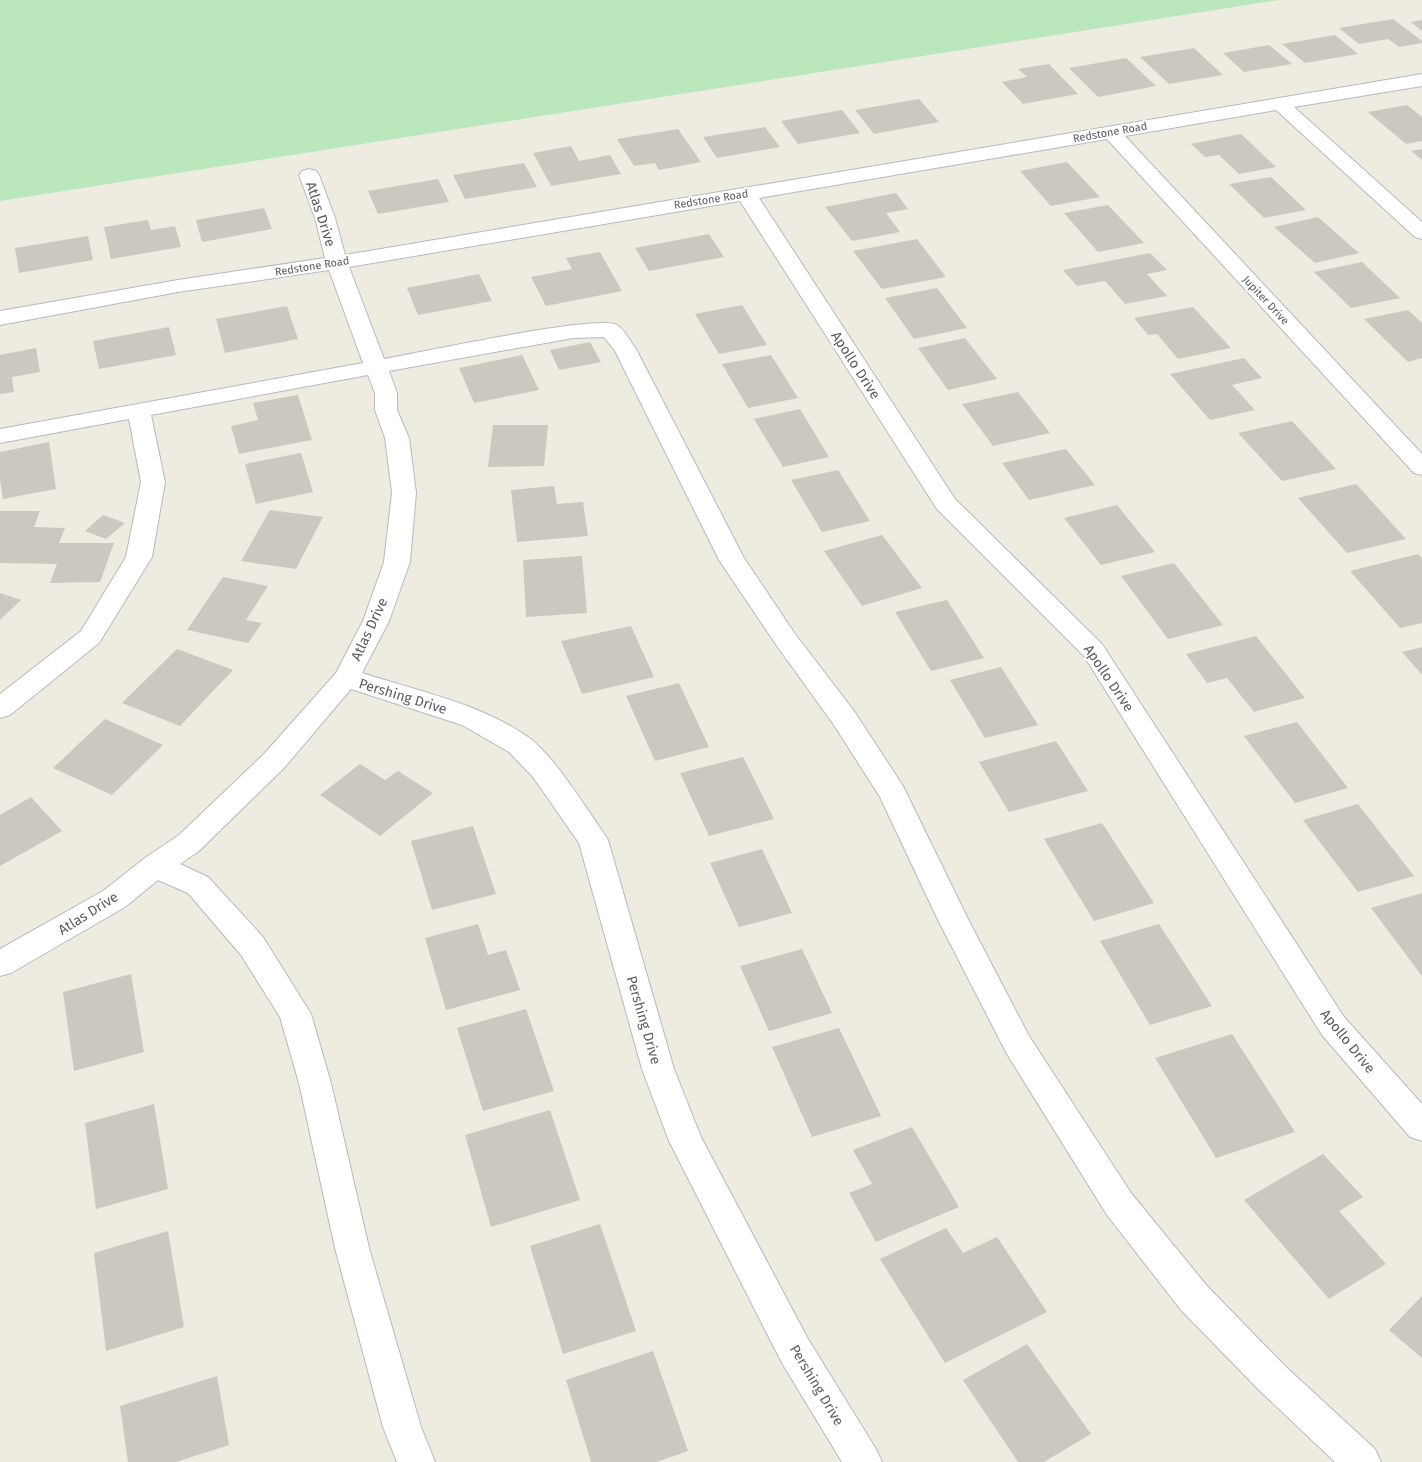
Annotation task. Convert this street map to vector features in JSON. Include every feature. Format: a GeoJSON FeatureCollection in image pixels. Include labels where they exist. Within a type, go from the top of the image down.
{"type":"FeatureCollection","features":[{"type":"Feature","properties":{"kind":"street","name":"Redstone Road"},"geometry":{"type":"LineString","coordinates":[[0,318],[178,286],[337,263],[1422,80]]}},
{"type":"Feature","properties":{"kind":"street"},"geometry":{"type":"LineString","coordinates":[[1280,104],[1422,233]]}},
{"type":"Feature","properties":{"kind":"street","name":"Jupiter Drive"},"geometry":{"type":"LineString","coordinates":[[1111,132],[1422,468]]}},
{"type":"Feature","properties":{"kind":"street","name":"Atlas Drive"},"geometry":{"type":"LineString","coordinates":[[0,964],[114,900],[154,866],[189,843],[274,761],[346,678],[376,621],[397,562],[404,493],[397,438],[386,410],[386,393],[337,263],[325,218],[308,175]]}},
{"type":"Feature","properties":{"kind":"street","name":"Apollo Drive"},"geometry":{"type":"LineString","coordinates":[[746,194],[946,504],[1093,650],[1333,1026],[1422,1127]]}},
{"type":"Feature","properties":{"kind":"street"},"geometry":{"type":"LineString","coordinates":[[0,436],[573,330],[610,330],[625,349],[732,560],[786,640],[844,718],[893,794],[953,920],[1018,1045],[1119,1204],[1194,1298],[1274,1379],[1362,1462]]}},
{"type":"Feature","properties":{"kind":"street"},"geometry":{"type":"LineString","coordinates":[[0,708],[90,637],[139,557],[153,482],[139,411]]}},
{"type":"Feature","properties":{"kind":"street","name":"Pershing Drive"},"geometry":{"type":"LineString","coordinates":[[346,678],[472,718],[519,745],[543,770],[593,840],[658,1069],[686,1141],[796,1351],[863,1462]]}},
{"type":"Feature","properties":{"kind":"street"},"geometry":{"type":"LineString","coordinates":[[154,866],[198,885],[252,946],[295,1014],[315,1084],[352,1248],[402,1427],[416,1462]]}},
{"type":"Feature","properties":{"kind":"green space"},"geometry":{"type":"Polygon","coordinates":[[[0,0],[1279,0],[0,201],[0,0]]]}},
{"type":"Feature","properties":{"kind":"building"},"geometry":{"type":"Polygon","coordinates":[[[1393,19],[1422,41],[1422,43],[1399,47],[1388,39],[1359,44],[1339,28],[1393,19]]]}},
{"type":"Feature","properties":{"kind":"building"},"geometry":{"type":"Polygon","coordinates":[[[1422,20],[1422,31],[1411,22],[1422,20]]]}},
{"type":"Feature","properties":{"kind":"building"},"geometry":{"type":"Polygon","coordinates":[[[1335,35],[1358,54],[1305,63],[1282,44],[1335,35]]]}},
{"type":"Feature","properties":{"kind":"building"},"geometry":{"type":"Polygon","coordinates":[[[1269,45],[1292,64],[1244,72],[1223,53],[1269,45]]]}},
{"type":"Feature","properties":{"kind":"building"},"geometry":{"type":"Polygon","coordinates":[[[1194,48],[1223,75],[1169,84],[1140,57],[1194,48]]]}},
{"type":"Feature","properties":{"kind":"building"},"geometry":{"type":"Polygon","coordinates":[[[1126,58],[1156,86],[1098,97],[1069,68],[1126,58]]]}},
{"type":"Feature","properties":{"kind":"building"},"geometry":{"type":"Polygon","coordinates":[[[1049,64],[1078,94],[1023,104],[1002,82],[1027,77],[1018,69],[1049,64]]]}},
{"type":"Feature","properties":{"kind":"building"},"geometry":{"type":"Polygon","coordinates":[[[919,99],[939,122],[874,134],[855,110],[919,99]]]}},
{"type":"Feature","properties":{"kind":"building"},"geometry":{"type":"Polygon","coordinates":[[[1407,105],[1422,117],[1422,141],[1406,144],[1368,112],[1407,105]]]}},
{"type":"Feature","properties":{"kind":"building"},"geometry":{"type":"Polygon","coordinates":[[[842,110],[860,133],[798,144],[781,121],[842,110]]]}},
{"type":"Feature","properties":{"kind":"building"},"geometry":{"type":"Polygon","coordinates":[[[765,127],[780,147],[717,158],[703,137],[765,127]]]}},
{"type":"Feature","properties":{"kind":"building"},"geometry":{"type":"Polygon","coordinates":[[[678,129],[701,162],[659,170],[655,163],[634,166],[617,139],[678,129]]]}},
{"type":"Feature","properties":{"kind":"building"},"geometry":{"type":"Polygon","coordinates":[[[1241,134],[1276,167],[1239,174],[1219,155],[1205,157],[1191,144],[1241,134]]]}},
{"type":"Feature","properties":{"kind":"building"},"geometry":{"type":"Polygon","coordinates":[[[571,146],[579,161],[610,155],[621,174],[551,186],[533,153],[571,146]]]}},
{"type":"Feature","properties":{"kind":"building"},"geometry":{"type":"Polygon","coordinates":[[[1422,149],[1422,160],[1411,151],[1422,149]]]}},
{"type":"Feature","properties":{"kind":"building"},"geometry":{"type":"Polygon","coordinates":[[[1067,162],[1100,197],[1051,206],[1020,171],[1067,162]]]}},
{"type":"Feature","properties":{"kind":"building"},"geometry":{"type":"Polygon","coordinates":[[[524,163],[537,187],[465,199],[453,175],[524,163]]]}},
{"type":"Feature","properties":{"kind":"building"},"geometry":{"type":"Polygon","coordinates":[[[1271,177],[1306,210],[1264,218],[1229,184],[1271,177]]]}},
{"type":"Feature","properties":{"kind":"building"},"geometry":{"type":"Polygon","coordinates":[[[438,179],[449,202],[378,214],[368,191],[438,179]]]}},
{"type":"Feature","properties":{"kind":"building"},"geometry":{"type":"Polygon","coordinates":[[[896,193],[908,209],[886,213],[900,232],[852,241],[825,207],[896,193]]]}},
{"type":"Feature","properties":{"kind":"building"},"geometry":{"type":"Polygon","coordinates":[[[1108,205],[1144,243],[1098,252],[1064,213],[1108,205]]]}},
{"type":"Feature","properties":{"kind":"building"},"geometry":{"type":"Polygon","coordinates":[[[264,208],[272,229],[202,242],[196,220],[264,208]]]}},
{"type":"Feature","properties":{"kind":"building"},"geometry":{"type":"Polygon","coordinates":[[[1318,217],[1359,253],[1315,263],[1274,227],[1318,217]]]}},
{"type":"Feature","properties":{"kind":"building"},"geometry":{"type":"Polygon","coordinates":[[[148,220],[151,230],[175,226],[181,247],[111,259],[104,227],[148,220]]]}},
{"type":"Feature","properties":{"kind":"building"},"geometry":{"type":"Polygon","coordinates":[[[709,234],[724,257],[649,271],[635,248],[709,234]]]}},
{"type":"Feature","properties":{"kind":"building"},"geometry":{"type":"Polygon","coordinates":[[[88,236],[93,260],[19,273],[15,248],[88,236]]]}},
{"type":"Feature","properties":{"kind":"building"},"geometry":{"type":"Polygon","coordinates":[[[917,239],[946,277],[882,289],[853,251],[917,239]]]}},
{"type":"Feature","properties":{"kind":"building"},"geometry":{"type":"Polygon","coordinates":[[[600,252],[622,291],[546,306],[531,277],[572,269],[566,258],[600,252]]]}},
{"type":"Feature","properties":{"kind":"building"},"geometry":{"type":"Polygon","coordinates":[[[1150,253],[1167,270],[1147,274],[1167,296],[1125,304],[1105,281],[1077,286],[1063,270],[1150,253]]]}},
{"type":"Feature","properties":{"kind":"building"},"geometry":{"type":"Polygon","coordinates":[[[1362,262],[1400,298],[1351,308],[1314,272],[1362,262]]]}},
{"type":"Feature","properties":{"kind":"building"},"geometry":{"type":"Polygon","coordinates":[[[479,274],[492,301],[418,315],[407,288],[479,274]]]}},
{"type":"Feature","properties":{"kind":"building"},"geometry":{"type":"Polygon","coordinates":[[[937,288],[967,328],[914,339],[885,298],[937,288]]]}},
{"type":"Feature","properties":{"kind":"building"},"geometry":{"type":"Polygon","coordinates":[[[742,305],[767,345],[719,354],[695,314],[742,305]]]}},
{"type":"Feature","properties":{"kind":"building"},"geometry":{"type":"Polygon","coordinates":[[[287,306],[298,339],[225,353],[216,319],[287,306]]]}},
{"type":"Feature","properties":{"kind":"building"},"geometry":{"type":"Polygon","coordinates":[[[1193,307],[1231,348],[1178,359],[1157,334],[1148,335],[1134,318],[1193,307]]]}},
{"type":"Feature","properties":{"kind":"building"},"geometry":{"type":"Polygon","coordinates":[[[1408,310],[1422,323],[1422,358],[1408,362],[1364,319],[1408,310]]]}},
{"type":"Feature","properties":{"kind":"building"},"geometry":{"type":"Polygon","coordinates":[[[169,327],[176,355],[99,369],[93,341],[169,327]]]}},
{"type":"Feature","properties":{"kind":"building"},"geometry":{"type":"Polygon","coordinates":[[[965,338],[997,379],[948,390],[918,348],[965,338]]]}},
{"type":"Feature","properties":{"kind":"building"},"geometry":{"type":"Polygon","coordinates":[[[590,342],[601,362],[559,370],[550,350],[590,342]]]}},
{"type":"Feature","properties":{"kind":"building"},"geometry":{"type":"Polygon","coordinates":[[[36,348],[40,372],[12,377],[14,392],[0,394],[0,355],[36,348]]]}},
{"type":"Feature","properties":{"kind":"building"},"geometry":{"type":"Polygon","coordinates":[[[522,355],[539,390],[474,403],[459,368],[522,355]]]}},
{"type":"Feature","properties":{"kind":"building"},"geometry":{"type":"Polygon","coordinates":[[[771,355],[798,398],[748,408],[722,364],[771,355]]]}},
{"type":"Feature","properties":{"kind":"building"},"geometry":{"type":"Polygon","coordinates":[[[1244,358],[1262,378],[1232,385],[1255,410],[1210,420],[1170,374],[1244,358]]]}},
{"type":"Feature","properties":{"kind":"building"},"geometry":{"type":"Polygon","coordinates":[[[1018,392],[1050,433],[993,446],[962,404],[1018,392]]]}},
{"type":"Feature","properties":{"kind":"building"},"geometry":{"type":"Polygon","coordinates":[[[298,395],[312,440],[239,454],[231,426],[258,420],[253,403],[298,395]]]}},
{"type":"Feature","properties":{"kind":"building"},"geometry":{"type":"Polygon","coordinates":[[[800,409],[829,457],[783,467],[754,419],[800,409]]]}},
{"type":"Feature","properties":{"kind":"building"},"geometry":{"type":"Polygon","coordinates":[[[1292,421],[1336,469],[1282,481],[1238,433],[1292,421]]]}},
{"type":"Feature","properties":{"kind":"building"},"geometry":{"type":"Polygon","coordinates":[[[493,425],[548,425],[544,466],[488,467],[493,425]]]}},
{"type":"Feature","properties":{"kind":"building"},"geometry":{"type":"Polygon","coordinates":[[[49,442],[56,489],[3,499],[0,480],[0,452],[49,442]]]}},
{"type":"Feature","properties":{"kind":"building"},"geometry":{"type":"Polygon","coordinates":[[[1066,449],[1095,485],[1029,500],[1002,463],[1066,449]]]}},
{"type":"Feature","properties":{"kind":"building"},"geometry":{"type":"Polygon","coordinates":[[[301,453],[313,492],[256,504],[245,464],[301,453]]]}},
{"type":"Feature","properties":{"kind":"building"},"geometry":{"type":"Polygon","coordinates":[[[838,470],[870,521],[822,532],[791,480],[838,470]]]}},
{"type":"Feature","properties":{"kind":"building"},"geometry":{"type":"Polygon","coordinates":[[[1356,484],[1406,539],[1347,553],[1298,498],[1356,484]]]}},
{"type":"Feature","properties":{"kind":"building"},"geometry":{"type":"Polygon","coordinates":[[[554,486],[557,504],[583,502],[588,536],[517,542],[511,490],[554,486]]]}},
{"type":"Feature","properties":{"kind":"building"},"geometry":{"type":"Polygon","coordinates":[[[1117,505],[1155,552],[1101,565],[1064,518],[1117,505]]]}},
{"type":"Feature","properties":{"kind":"building"},"geometry":{"type":"Polygon","coordinates":[[[270,510],[323,517],[296,569],[241,561],[270,510]]]}},
{"type":"Feature","properties":{"kind":"building"},"geometry":{"type":"Polygon","coordinates":[[[0,511],[40,511],[34,527],[65,528],[59,543],[114,543],[100,582],[50,583],[57,564],[0,563],[0,511]]]}},
{"type":"Feature","properties":{"kind":"building"},"geometry":{"type":"Polygon","coordinates":[[[103,515],[125,523],[106,539],[85,531],[103,515]]]}},
{"type":"Feature","properties":{"kind":"building"},"geometry":{"type":"Polygon","coordinates":[[[882,535],[922,588],[862,606],[824,551],[882,535]]]}},
{"type":"Feature","properties":{"kind":"building"},"geometry":{"type":"Polygon","coordinates":[[[1418,554],[1422,558],[1422,623],[1400,628],[1350,571],[1418,554]]]}},
{"type":"Feature","properties":{"kind":"building"},"geometry":{"type":"Polygon","coordinates":[[[582,556],[587,613],[526,617],[523,560],[582,556]]]}},
{"type":"Feature","properties":{"kind":"building"},"geometry":{"type":"Polygon","coordinates":[[[1174,563],[1223,625],[1168,639],[1121,576],[1174,563]]]}},
{"type":"Feature","properties":{"kind":"building"},"geometry":{"type":"Polygon","coordinates":[[[223,577],[268,586],[246,620],[262,623],[248,643],[187,630],[223,577]]]}},
{"type":"Feature","properties":{"kind":"building"},"geometry":{"type":"Polygon","coordinates":[[[0,593],[21,600],[0,620],[0,593]]]}},
{"type":"Feature","properties":{"kind":"building"},"geometry":{"type":"Polygon","coordinates":[[[947,600],[984,658],[931,671],[895,612],[947,600]]]}},
{"type":"Feature","properties":{"kind":"building"},"geometry":{"type":"Polygon","coordinates":[[[631,626],[654,677],[582,694],[561,641],[631,626]]]}},
{"type":"Feature","properties":{"kind":"building"},"geometry":{"type":"Polygon","coordinates":[[[1256,636],[1305,698],[1254,712],[1227,678],[1207,683],[1186,654],[1256,636]]]}},
{"type":"Feature","properties":{"kind":"building"},"geometry":{"type":"Polygon","coordinates":[[[1422,647],[1422,675],[1402,652],[1422,647]]]}},
{"type":"Feature","properties":{"kind":"building"},"geometry":{"type":"Polygon","coordinates":[[[177,649],[233,670],[180,726],[122,703],[177,649]]]}},
{"type":"Feature","properties":{"kind":"building"},"geometry":{"type":"Polygon","coordinates":[[[1001,667],[1038,725],[985,738],[950,680],[1001,667]]]}},
{"type":"Feature","properties":{"kind":"building"},"geometry":{"type":"Polygon","coordinates":[[[679,683],[709,747],[655,761],[626,696],[679,683]]]}},
{"type":"Feature","properties":{"kind":"building"},"geometry":{"type":"Polygon","coordinates":[[[105,719],[163,745],[112,795],[53,768],[105,719]]]}},
{"type":"Feature","properties":{"kind":"building"},"geometry":{"type":"Polygon","coordinates":[[[1297,722],[1348,788],[1295,803],[1244,736],[1297,722]]]}},
{"type":"Feature","properties":{"kind":"building"},"geometry":{"type":"Polygon","coordinates":[[[1056,741],[1088,791],[1009,812],[979,762],[1056,741]]]}},
{"type":"Feature","properties":{"kind":"building"},"geometry":{"type":"Polygon","coordinates":[[[743,757],[774,819],[709,836],[680,773],[743,757]]]}},
{"type":"Feature","properties":{"kind":"building"},"geometry":{"type":"Polygon","coordinates":[[[360,764],[385,780],[398,771],[433,793],[380,836],[320,795],[360,764]]]}},
{"type":"Feature","properties":{"kind":"building"},"geometry":{"type":"Polygon","coordinates":[[[31,797],[62,831],[0,866],[0,815],[31,797]]]}},
{"type":"Feature","properties":{"kind":"building"},"geometry":{"type":"Polygon","coordinates":[[[1358,804],[1414,876],[1358,892],[1303,820],[1358,804]]]}},
{"type":"Feature","properties":{"kind":"building"},"geometry":{"type":"Polygon","coordinates":[[[1102,823],[1154,903],[1094,921],[1044,839],[1102,823]]]}},
{"type":"Feature","properties":{"kind":"building"},"geometry":{"type":"Polygon","coordinates":[[[473,826],[496,894],[432,910],[411,841],[473,826]]]}},
{"type":"Feature","properties":{"kind":"building"},"geometry":{"type":"Polygon","coordinates":[[[762,849],[792,913],[739,927],[710,863],[762,849]]]}},
{"type":"Feature","properties":{"kind":"building"},"geometry":{"type":"Polygon","coordinates":[[[1422,893],[1422,976],[1371,908],[1422,893]]]}},
{"type":"Feature","properties":{"kind":"building"},"geometry":{"type":"Polygon","coordinates":[[[478,924],[488,955],[506,950],[520,990],[446,1010],[425,938],[478,924]]]}},
{"type":"Feature","properties":{"kind":"building"},"geometry":{"type":"Polygon","coordinates":[[[1159,924],[1212,1006],[1150,1025],[1100,941],[1159,924]]]}},
{"type":"Feature","properties":{"kind":"building"},"geometry":{"type":"Polygon","coordinates":[[[802,949],[832,1013],[769,1031],[740,966],[802,949]]]}},
{"type":"Feature","properties":{"kind":"building"},"geometry":{"type":"Polygon","coordinates":[[[131,974],[144,1052],[74,1071],[63,992],[131,974]]]}},
{"type":"Feature","properties":{"kind":"building"},"geometry":{"type":"Polygon","coordinates":[[[526,1009],[554,1091],[483,1111],[457,1028],[526,1009]]]}},
{"type":"Feature","properties":{"kind":"building"},"geometry":{"type":"Polygon","coordinates":[[[839,1028],[881,1116],[812,1137],[772,1047],[839,1028]]]}},
{"type":"Feature","properties":{"kind":"building"},"geometry":{"type":"Polygon","coordinates":[[[1232,1034],[1295,1132],[1216,1158],[1155,1058],[1232,1034]]]}},
{"type":"Feature","properties":{"kind":"building"},"geometry":{"type":"Polygon","coordinates":[[[154,1104],[168,1189],[96,1209],[85,1123],[154,1104]]]}},
{"type":"Feature","properties":{"kind":"building"},"geometry":{"type":"Polygon","coordinates":[[[550,1110],[580,1200],[491,1227],[465,1135],[550,1110]]]}},
{"type":"Feature","properties":{"kind":"building"},"geometry":{"type":"Polygon","coordinates":[[[912,1127],[959,1207],[876,1242],[849,1193],[872,1184],[853,1150],[912,1127]]]}},
{"type":"Feature","properties":{"kind":"building"},"geometry":{"type":"Polygon","coordinates":[[[1323,1154],[1363,1197],[1339,1211],[1386,1264],[1329,1299],[1244,1200],[1323,1154]]]}},
{"type":"Feature","properties":{"kind":"building"},"geometry":{"type":"Polygon","coordinates":[[[600,1224],[636,1331],[563,1354],[530,1246],[600,1224]]]}},
{"type":"Feature","properties":{"kind":"building"},"geometry":{"type":"Polygon","coordinates":[[[946,1228],[963,1253],[997,1237],[1047,1312],[945,1363],[880,1259],[946,1228]]]}},
{"type":"Feature","properties":{"kind":"building"},"geometry":{"type":"Polygon","coordinates":[[[168,1231],[184,1327],[106,1351],[94,1253],[168,1231]]]}},
{"type":"Feature","properties":{"kind":"building"},"geometry":{"type":"Polygon","coordinates":[[[1422,1296],[1422,1358],[1389,1330],[1422,1296]]]}},
{"type":"Feature","properties":{"kind":"building"},"geometry":{"type":"Polygon","coordinates":[[[1027,1344],[1091,1434],[1044,1462],[1018,1462],[963,1380],[1027,1344]]]}},
{"type":"Feature","properties":{"kind":"building"},"geometry":{"type":"Polygon","coordinates":[[[653,1351],[688,1451],[656,1462],[591,1462],[566,1380],[653,1351]]]}},
{"type":"Feature","properties":{"kind":"building"},"geometry":{"type":"Polygon","coordinates":[[[217,1376],[229,1445],[176,1462],[128,1462],[120,1406],[217,1376]]]}}]}
